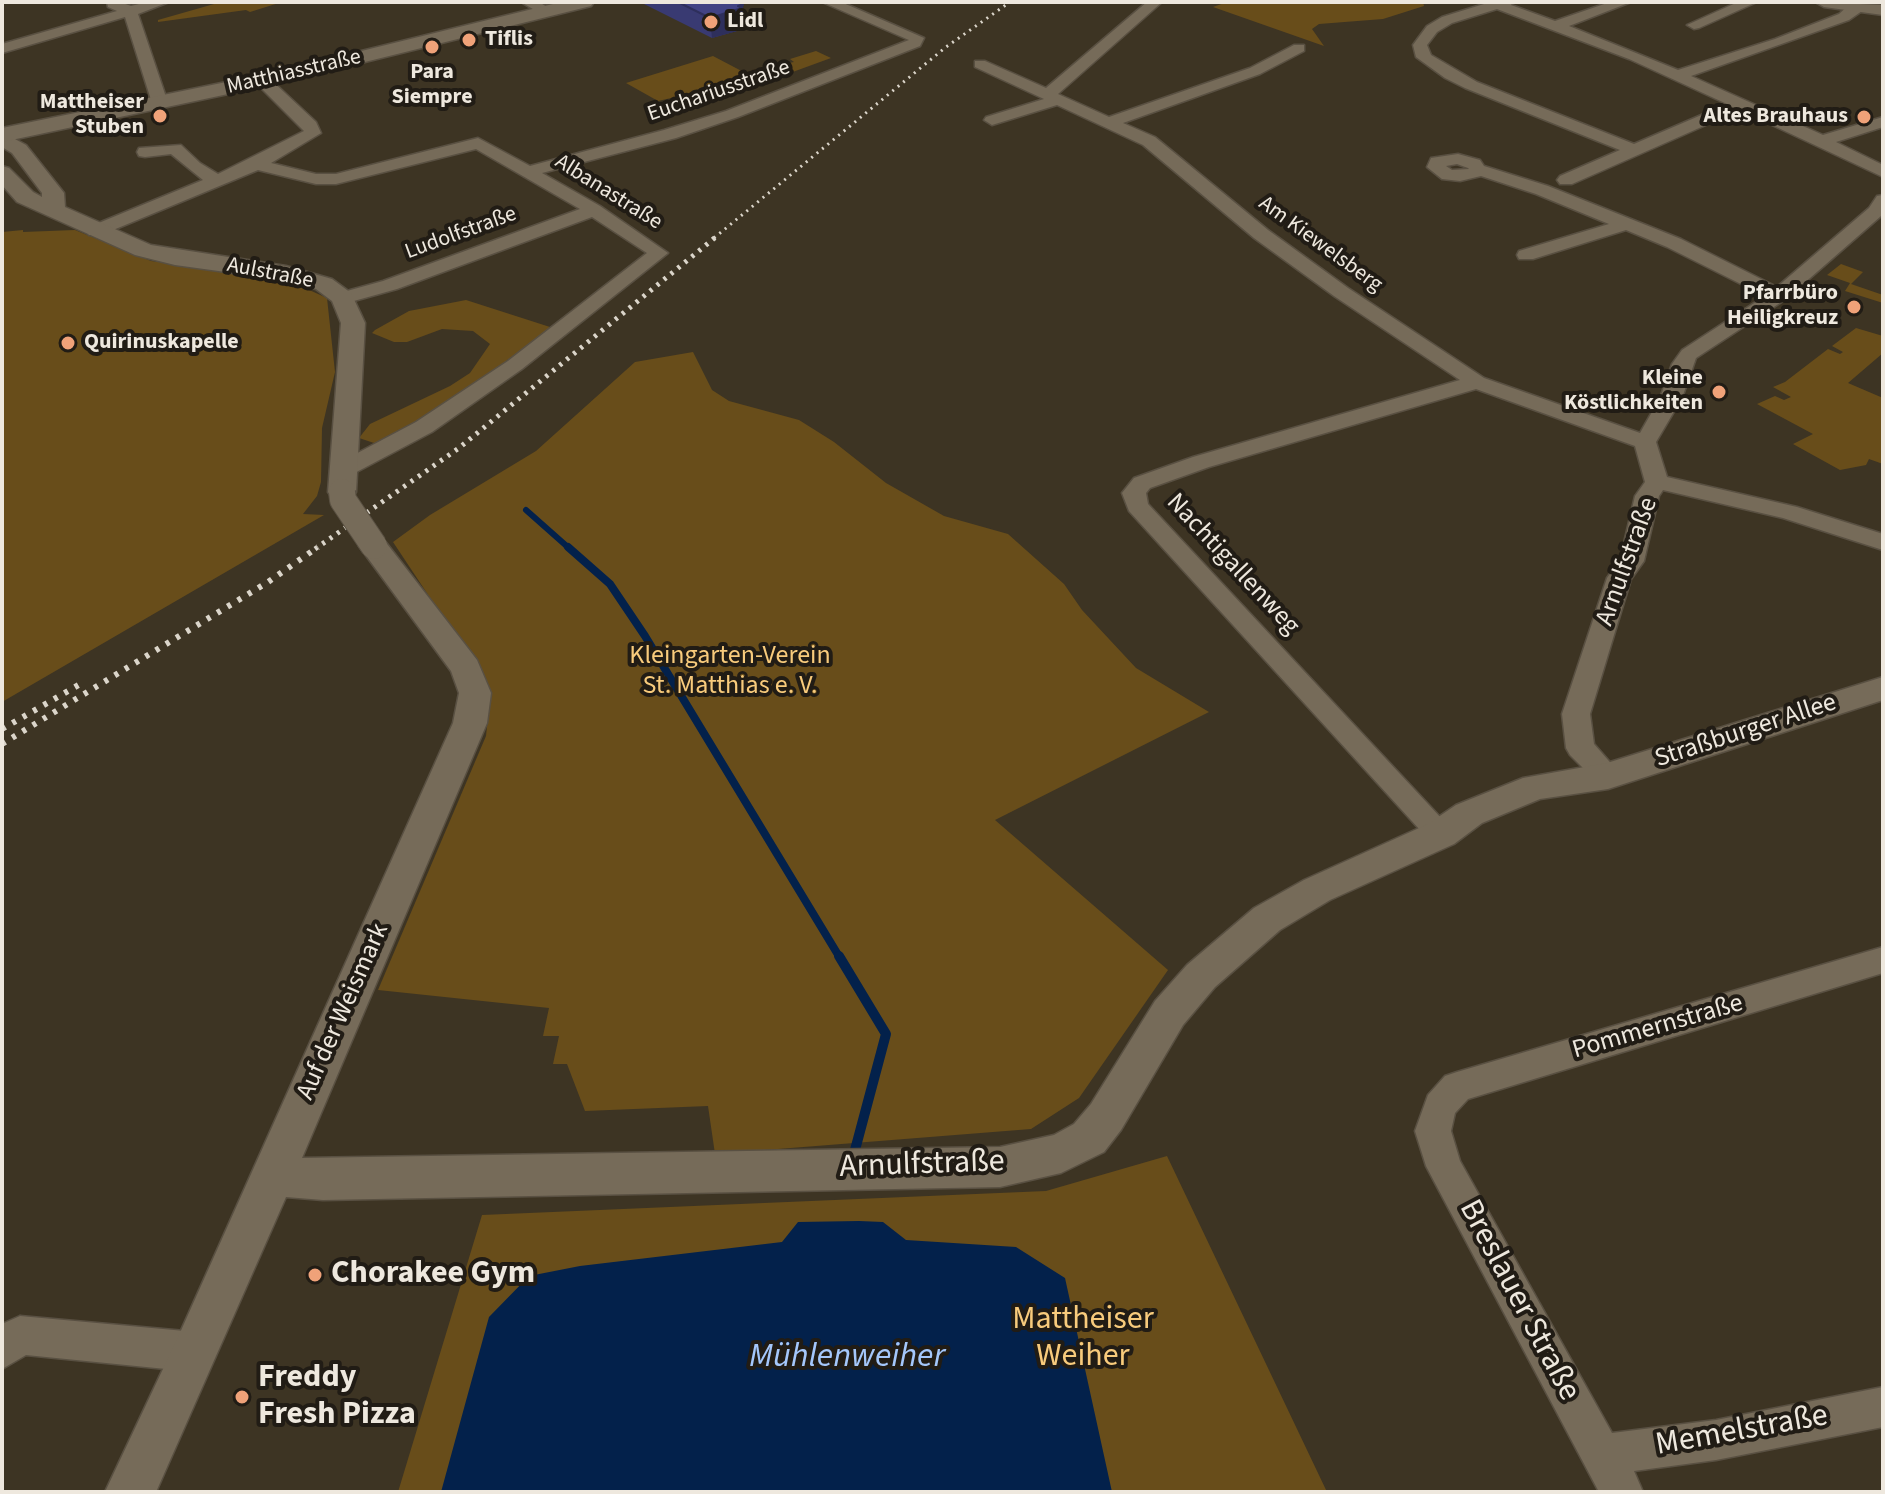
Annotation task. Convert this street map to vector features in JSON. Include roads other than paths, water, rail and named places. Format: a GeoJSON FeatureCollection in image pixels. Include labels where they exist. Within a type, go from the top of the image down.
{"type":"FeatureCollection","features":[{"type":"Feature","properties":{"kind":"main road","name":"Matthiasstraße"},"geometry":{"type":"LineString","coordinates":[[2,137],[263,81],[584,2]]}},
{"type":"Feature","properties":{"kind":"main road"},"geometry":{"type":"LineString","coordinates":[[2,122],[71,121]]}},
{"type":"Feature","properties":{"kind":"street"},"geometry":{"type":"LineString","coordinates":[[108,2],[130,11],[160,103]]}},
{"type":"Feature","properties":{"kind":"street"},"geometry":{"type":"LineString","coordinates":[[2,49],[162,2]]}},
{"type":"Feature","properties":{"kind":"street"},"geometry":{"type":"LineString","coordinates":[[528,2],[548,12]]}},
{"type":"Feature","properties":{"kind":"street","name":"Euchariusstraße"},"geometry":{"type":"LineString","coordinates":[[529,171],[670,134],[732,114],[915,43],[917,38],[829,2]]}},
{"type":"Feature","properties":{"kind":"street"},"geometry":{"type":"LineString","coordinates":[[992,120],[1054,97],[1155,2]]}},
{"type":"Feature","properties":{"kind":"street"},"geometry":{"type":"LineString","coordinates":[[1556,26],[1624,2]]}},
{"type":"Feature","properties":{"kind":"street"},"geometry":{"type":"LineString","coordinates":[[1694,25],[1750,2]]}},
{"type":"Feature","properties":{"kind":"street"},"geometry":{"type":"LineString","coordinates":[[1824,2],[1883,10]]}},
{"type":"Feature","properties":{"kind":"street"},"geometry":{"type":"LineString","coordinates":[[1634,150],[1450,75],[1424,57],[1420,45],[1432,29],[1447,20],[1498,3],[1740,104],[1883,172]]}},
{"type":"Feature","properties":{"kind":"street"},"geometry":{"type":"LineString","coordinates":[[1676,76],[1780,42],[1844,17],[1855,11],[1855,7]]}},
{"type":"Feature","properties":{"kind":"street"},"geometry":{"type":"LineString","coordinates":[[1110,122],[1255,71],[1299,48]]}},
{"type":"Feature","properties":{"kind":"street","name":"Am Kiewelsberg"},"geometry":{"type":"LineString","coordinates":[[980,64],[1149,141],[1261,234],[1477,382],[1645,442]]}},
{"type":"Feature","properties":{"kind":"street"},"geometry":{"type":"LineString","coordinates":[[95,231],[256,164],[313,133],[310,125],[263,81]]}},
{"type":"Feature","properties":{"kind":"street"},"geometry":{"type":"LineString","coordinates":[[1566,180],[1740,104]]}},
{"type":"Feature","properties":{"kind":"street"},"geometry":{"type":"LineString","coordinates":[[25,156],[37,137],[71,121]]}},
{"type":"Feature","properties":{"kind":"street"},"geometry":{"type":"LineString","coordinates":[[1822,141],[1883,122]]}},
{"type":"Feature","properties":{"kind":"street"},"geometry":{"type":"LineString","coordinates":[[2,137],[25,156],[53,193],[54,210]]}},
{"type":"Feature","properties":{"kind":"street","name":"Albanastraße"},"geometry":{"type":"LineString","coordinates":[[256,164],[316,179],[336,179],[478,143],[594,210],[659,253],[502,374],[342,482]]}},
{"type":"Feature","properties":{"kind":"street"},"geometry":{"type":"LineString","coordinates":[[145,152],[175,149],[216,180]]}},
{"type":"Feature","properties":{"kind":"street"},"geometry":{"type":"LineString","coordinates":[[1478,170],[1542,190],[1674,243],[1779,295]]}},
{"type":"Feature","properties":{"kind":"street","name":"Aulstraße"},"geometry":{"type":"LineString","coordinates":[[2,172],[25,197],[143,250],[175,258],[286,273],[324,284],[343,298],[353,323],[342,482]]}},
{"type":"Feature","properties":{"kind":"street"},"geometry":{"type":"LineString","coordinates":[[1645,442],[1671,398],[1682,364],[1689,354],[1779,295],[1875,212],[1883,200]]}},
{"type":"Feature","properties":{"kind":"street","name":"Ludolfstraße"},"geometry":{"type":"LineString","coordinates":[[343,298],[390,285],[594,210]]}},
{"type":"Feature","properties":{"kind":"street"},"geometry":{"type":"LineString","coordinates":[[1526,255],[1627,224]]}},
{"type":"Feature","properties":{"kind":"street","name":"Nachtigallenweg"},"geometry":{"type":"LineString","coordinates":[[1441,834],[1137,506],[1134,493],[1142,483],[1201,462],[1477,382]]}},
{"type":"Feature","properties":{"kind":"street","name":"Arnulfstraße"},"geometry":{"type":"LineString","coordinates":[[272,1176],[323,1180],[1000,1167],[1061,1153],[1089,1138],[1106,1117],[1169,1013],[1201,976],[1267,919],[1317,890],[1441,834],[1486,831],[1553,805],[1608,776],[1580,748],[1576,714],[1619,578],[1632,561],[1647,496],[1657,482],[1645,442]]}},
{"type":"Feature","properties":{"kind":"street","name":"Auf der Weismark"},"geometry":{"type":"LineString","coordinates":[[130,1492],[196,1352],[470,723],[475,693],[466,668],[343,500],[342,482]]}},
{"type":"Feature","properties":{"kind":"street"},"geometry":{"type":"LineString","coordinates":[[1657,482],[1789,512],[1883,542]]}},
{"type":"Feature","properties":{"kind":"street","name":"Straßburger Allee"},"geometry":{"type":"LineString","coordinates":[[1608,776],[1883,688]]}},
{"type":"Feature","properties":{"kind":"street","name":"Pommernstraße"},"geometry":{"type":"LineString","coordinates":[[1440,1106],[1457,1087],[1883,960]]}},
{"type":"Feature","properties":{"kind":"street","name":"Breslauer Straße"},"geometry":{"type":"LineString","coordinates":[[1440,1106],[1433,1131],[1444,1166],[1622,1492]]}},
{"type":"Feature","properties":{"kind":"street"},"geometry":{"type":"LineString","coordinates":[[2,1349],[20,1335],[196,1352]]}},
{"type":"Feature","properties":{"kind":"street","name":"Memelstraße"},"geometry":{"type":"LineString","coordinates":[[1601,1455],[1716,1440],[1883,1407]]}},
{"type":"Feature","properties":{"kind":"water","name":"Mühlenweiher"},"geometry":{"type":"Polygon","coordinates":[[[798,1222],[883,1222],[906,1240],[1016,1247],[1065,1278],[1112,1492],[441,1492],[489,1317],[529,1276],[580,1266],[782,1242],[798,1222]]]}},
{"type":"Feature","properties":{"kind":"waterway"},"geometry":{"type":"LineString","coordinates":[[526,510],[570,549]]}},
{"type":"Feature","properties":{"kind":"waterway"},"geometry":{"type":"LineString","coordinates":[[568,547],[610,584],[645,636],[840,958]]}},
{"type":"Feature","properties":{"kind":"waterway"},"geometry":{"type":"LineString","coordinates":[[839,956],[886,1034],[855,1150]]}},
{"type":"Feature","properties":{"kind":"railway"},"geometry":{"type":"LineString","coordinates":[[714,238],[946,47],[1010,2]]}},
{"type":"Feature","properties":{"kind":"railway"},"geometry":{"type":"LineString","coordinates":[[315,549],[459,448],[717,236]]}},
{"type":"Feature","properties":{"kind":"railway"},"geometry":{"type":"LineString","coordinates":[[2,744],[268,582],[318,547]]}},
{"type":"Feature","properties":{"kind":"railway"},"geometry":{"type":"LineString","coordinates":[[2,729],[82,683]]}},
{"type":"Feature","properties":{"kind":"place","name":"Lidl"},"geometry":{"type":"Point","coordinates":[711,22]}},
{"type":"Feature","properties":{"kind":"place","name":"Tiflis"},"geometry":{"type":"Point","coordinates":[469,40]}},
{"type":"Feature","properties":{"kind":"place","name":"Para Siempre"},"geometry":{"type":"Point","coordinates":[432,47]}},
{"type":"Feature","properties":{"kind":"place","name":"Mattheiser Stuben"},"geometry":{"type":"Point","coordinates":[160,116]}},
{"type":"Feature","properties":{"kind":"place","name":"Altes Brauhaus"},"geometry":{"type":"Point","coordinates":[1864,117]}},
{"type":"Feature","properties":{"kind":"place","name":"Pfarrbüro Heiligkreuz"},"geometry":{"type":"Point","coordinates":[1854,307]}},
{"type":"Feature","properties":{"kind":"place","name":"Quirinuskapelle"},"geometry":{"type":"Point","coordinates":[68,343]}},
{"type":"Feature","properties":{"kind":"place","name":"Kleine Köstlichkeiten"},"geometry":{"type":"Point","coordinates":[1719,392]}},
{"type":"Feature","properties":{"kind":"place","name":"Chorakee Gym"},"geometry":{"type":"Point","coordinates":[315,1275]}},
{"type":"Feature","properties":{"kind":"place","name":"Freddy Fresh Pizza"},"geometry":{"type":"Point","coordinates":[242,1397]}},
{"type":"Feature","properties":{"kind":"park label","name":"Kleingarten-Verein St. Matthias e. V."},"geometry":{"type":"Point","coordinates":[730,672]}},
{"type":"Feature","properties":{"kind":"park label","name":"Mattheiser Weiher"},"geometry":{"type":"Point","coordinates":[1083,1340]}}]}
